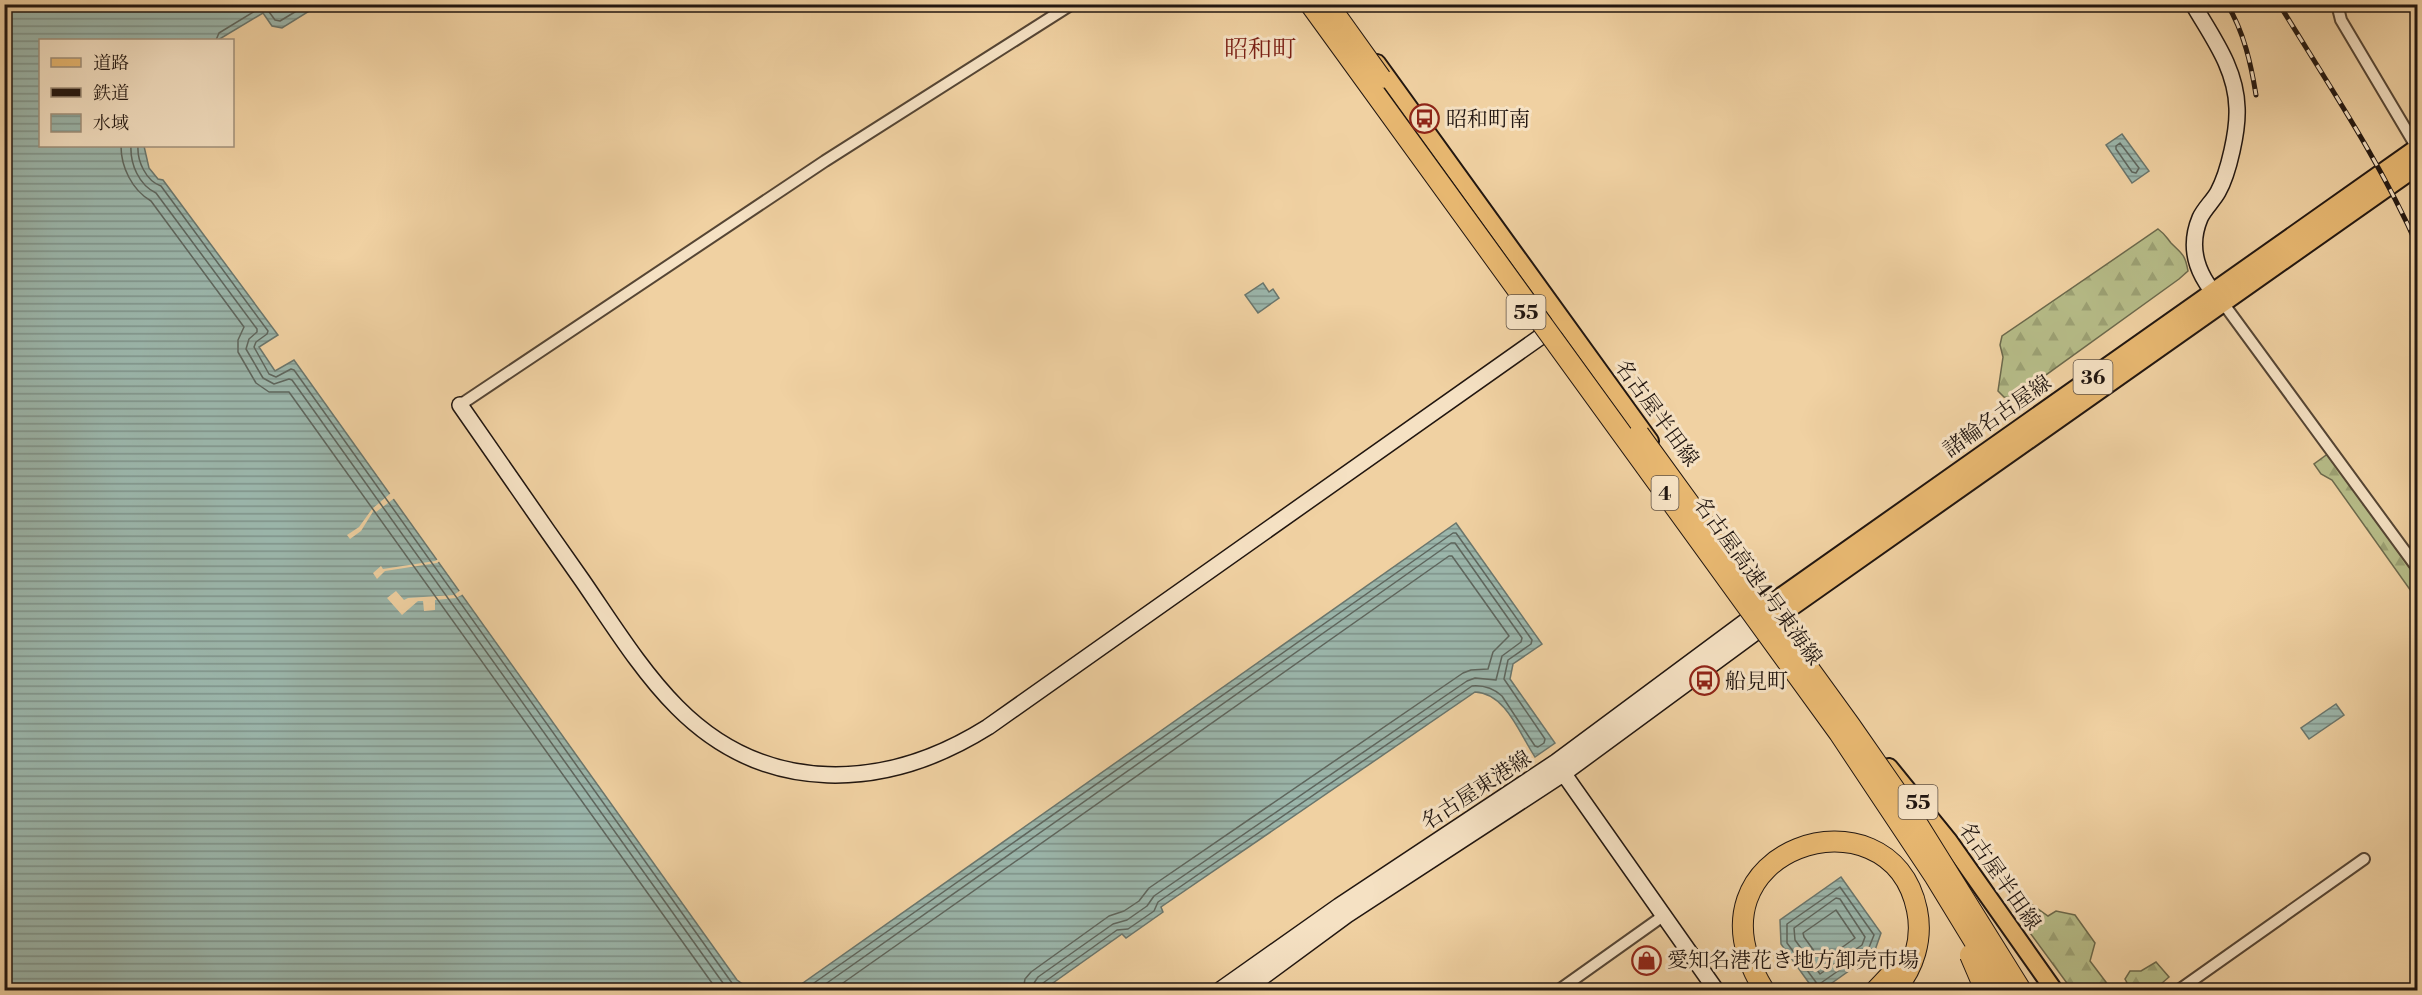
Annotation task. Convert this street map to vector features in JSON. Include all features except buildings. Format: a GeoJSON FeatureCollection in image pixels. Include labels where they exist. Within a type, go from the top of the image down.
{"type":"FeatureCollection","features":[{"type":"Feature","properties":{"kind":"highway","name":"名古屋高速4号東海線"},"geometry":{"type":"LineString","coordinates":[[1310,4],[1839,733],[1935,877],[2004,990]]}},
{"type":"Feature","properties":{"kind":"highway","name":"名古屋高速4号東海線"},"geometry":{"type":"LineString","coordinates":[[1328,4],[1769,608],[1907,807],[2022,990]]}},
{"type":"Feature","properties":{"kind":"highway"},"geometry":{"type":"LineString","coordinates":[[1769,608],[1904,780],[2008,942],[2031,990]]}},
{"type":"Feature","properties":{"kind":"highway"},"geometry":{"type":"LineString","coordinates":[[1839,733],[1936,892],[1977,969],[1985,990]]}},
{"type":"Feature","properties":{"kind":"highway"},"geometry":{"type":"LineString","coordinates":[[1764,990],[1749,962],[1743,932],[1746,903],[1751,891],[1766,870],[1783,854],[1811,843],[1833,841],[1855,844],[1885,859],[1901,875],[1912,895],[1919,928],[1916,950],[1908,971],[1895,990]]}},
{"type":"Feature","properties":{"kind":"highway"},"geometry":{"type":"LineString","coordinates":[[1777,990],[1764,968],[1758,948],[1756,928],[1762,898],[1773,881],[1797,862],[1816,855],[1837,854],[1857,859],[1884,876],[1897,894],[1904,914],[1906,935],[1902,954],[1893,972],[1876,990]]}},
{"type":"Feature","properties":{"kind":"main road","name":"55"},"geometry":{"type":"LineString","coordinates":[[1303,4],[2022,990]]}},
{"type":"Feature","properties":{"kind":"main road","name":"名古屋半田線"},"geometry":{"type":"LineString","coordinates":[[1334,4],[1769,608],[1878,753],[1949,841],[2054,990]]}},
{"type":"Feature","properties":{"kind":"main road","name":"諸輪名古屋線"},"geometry":{"type":"LineString","coordinates":[[2218,298],[2417,148]]}},
{"type":"Feature","properties":{"kind":"main road","name":"諸輪名古屋線"},"geometry":{"type":"LineString","coordinates":[[1755,624],[1769,608],[2218,298],[2418,166]]}},
{"type":"Feature","properties":{"kind":"street"},"geometry":{"type":"LineString","coordinates":[[1072,4],[825,161],[460,405],[598,604],[656,682],[682,712],[717,740],[763,762],[810,774],[858,775],[914,764],[963,742],[988,727],[1563,321]]}},
{"type":"Feature","properties":{"kind":"street"},"geometry":{"type":"LineString","coordinates":[[2193,4],[2230,66],[2237,108],[2231,153],[2219,191],[2201,216],[2193,242],[2199,268],[2218,298],[2418,569]]}},
{"type":"Feature","properties":{"kind":"street"},"geometry":{"type":"LineString","coordinates":[[2337,4],[2341,20],[2417,148]]}},
{"type":"Feature","properties":{"kind":"street","name":"名古屋東港線"},"geometry":{"type":"LineString","coordinates":[[1245,990],[1347,915],[1560,768],[1755,624]]}},
{"type":"Feature","properties":{"kind":"street"},"geometry":{"type":"LineString","coordinates":[[1560,768],[1716,990]]}},
{"type":"Feature","properties":{"kind":"street","name":"名古屋東港線"},"geometry":{"type":"LineString","coordinates":[[1220,990],[1339,906],[1560,768]]}},
{"type":"Feature","properties":{"kind":"street"},"geometry":{"type":"LineString","coordinates":[[2179,990],[2364,859]]}},
{"type":"Feature","properties":{"kind":"street"},"geometry":{"type":"LineString","coordinates":[[1558,990],[1663,916]]}},
{"type":"Feature","properties":{"kind":"green space"},"geometry":{"type":"Polygon","coordinates":[[[2158,229],[2182,255],[2188,271],[2014,398],[2004,397],[1998,391],[2003,357],[2000,345],[2002,336],[2158,229]]]}},
{"type":"Feature","properties":{"kind":"green space"},"geometry":{"type":"Polygon","coordinates":[[[2329,453],[2417,578],[2417,610],[2412,604],[2411,591],[2332,480],[2321,474],[2314,464],[2329,453]]]}},
{"type":"Feature","properties":{"kind":"green space"},"geometry":{"type":"Polygon","coordinates":[[[2024,899],[2048,916],[2056,911],[2075,915],[2095,943],[2090,961],[2112,990],[2072,990],[2011,907],[2024,899]]]}},
{"type":"Feature","properties":{"kind":"green space"},"geometry":{"type":"Polygon","coordinates":[[[2156,962],[2169,977],[2154,990],[2131,990],[2125,979],[2130,971],[2141,971],[2156,962]]]}},
{"type":"Feature","properties":{"kind":"water"},"geometry":{"type":"Polygon","coordinates":[[[5,5],[319,5],[282,28],[272,26],[263,13],[220,39],[39,39],[39,147],[144,147],[149,168],[158,179],[163,180],[278,335],[259,347],[275,371],[294,360],[737,980],[751,990],[5,990],[5,5]]]}},
{"type":"Feature","properties":{"kind":"water"},"geometry":{"type":"Polygon","coordinates":[[[2122,134],[2149,171],[2132,183],[2106,145],[2122,134]]]}},
{"type":"Feature","properties":{"kind":"water"},"geometry":{"type":"Polygon","coordinates":[[[1263,283],[1269,292],[1273,289],[1279,298],[1258,313],[1245,295],[1263,283]]]}},
{"type":"Feature","properties":{"kind":"water"},"geometry":{"type":"Polygon","coordinates":[[[1456,523],[1542,644],[1513,664],[1510,679],[1555,743],[1535,757],[1504,707],[1486,694],[1475,692],[1161,907],[1163,912],[1126,938],[1122,934],[1043,990],[793,990],[1456,523]]]}},
{"type":"Feature","properties":{"kind":"water"},"geometry":{"type":"Polygon","coordinates":[[[2336,704],[2344,715],[2309,739],[2301,728],[2336,704]]]}},
{"type":"Feature","properties":{"kind":"water"},"geometry":{"type":"Polygon","coordinates":[[[1841,877],[1881,933],[1874,953],[1822,990],[1814,990],[1781,944],[1780,920],[1841,877]]]}},
{"type":"Feature","properties":{"kind":"pier"},"geometry":{"type":"Polygon","coordinates":[[[392,492],[396,497],[376,512],[374,510],[361,531],[350,539],[347,535],[359,527],[372,509],[392,492]]]}},
{"type":"Feature","properties":{"kind":"pier"},"geometry":{"type":"Polygon","coordinates":[[[440,558],[441,560],[437,563],[385,571],[377,579],[373,573],[381,566],[383,569],[435,561],[440,558]]]}},
{"type":"Feature","properties":{"kind":"pier"},"geometry":{"type":"Polygon","coordinates":[[[462,589],[465,593],[456,598],[435,600],[435,610],[424,611],[423,601],[418,601],[402,615],[387,598],[396,591],[404,600],[454,595],[462,589]]]}},
{"type":"Feature","properties":{"kind":"railway"},"geometry":{"type":"LineString","coordinates":[[2227,4],[2246,48],[2256,95]]}},
{"type":"Feature","properties":{"kind":"railway"},"geometry":{"type":"LineString","coordinates":[[2279,4],[2370,153],[2418,247]]}},
{"type":"Feature","properties":{"kind":"place","name":"昭和町南"},"geometry":{"type":"Point","coordinates":[1425,119]}},
{"type":"Feature","properties":{"kind":"place","name":"船見町"},"geometry":{"type":"Point","coordinates":[1704,681]}},
{"type":"Feature","properties":{"kind":"place","name":"愛知名港花き地方卸売市場"},"geometry":{"type":"Point","coordinates":[1646,960]}},
{"type":"Feature","properties":{"kind":"district","name":"昭和町"},"geometry":{"type":"Point","coordinates":[1260,49]}}]}
